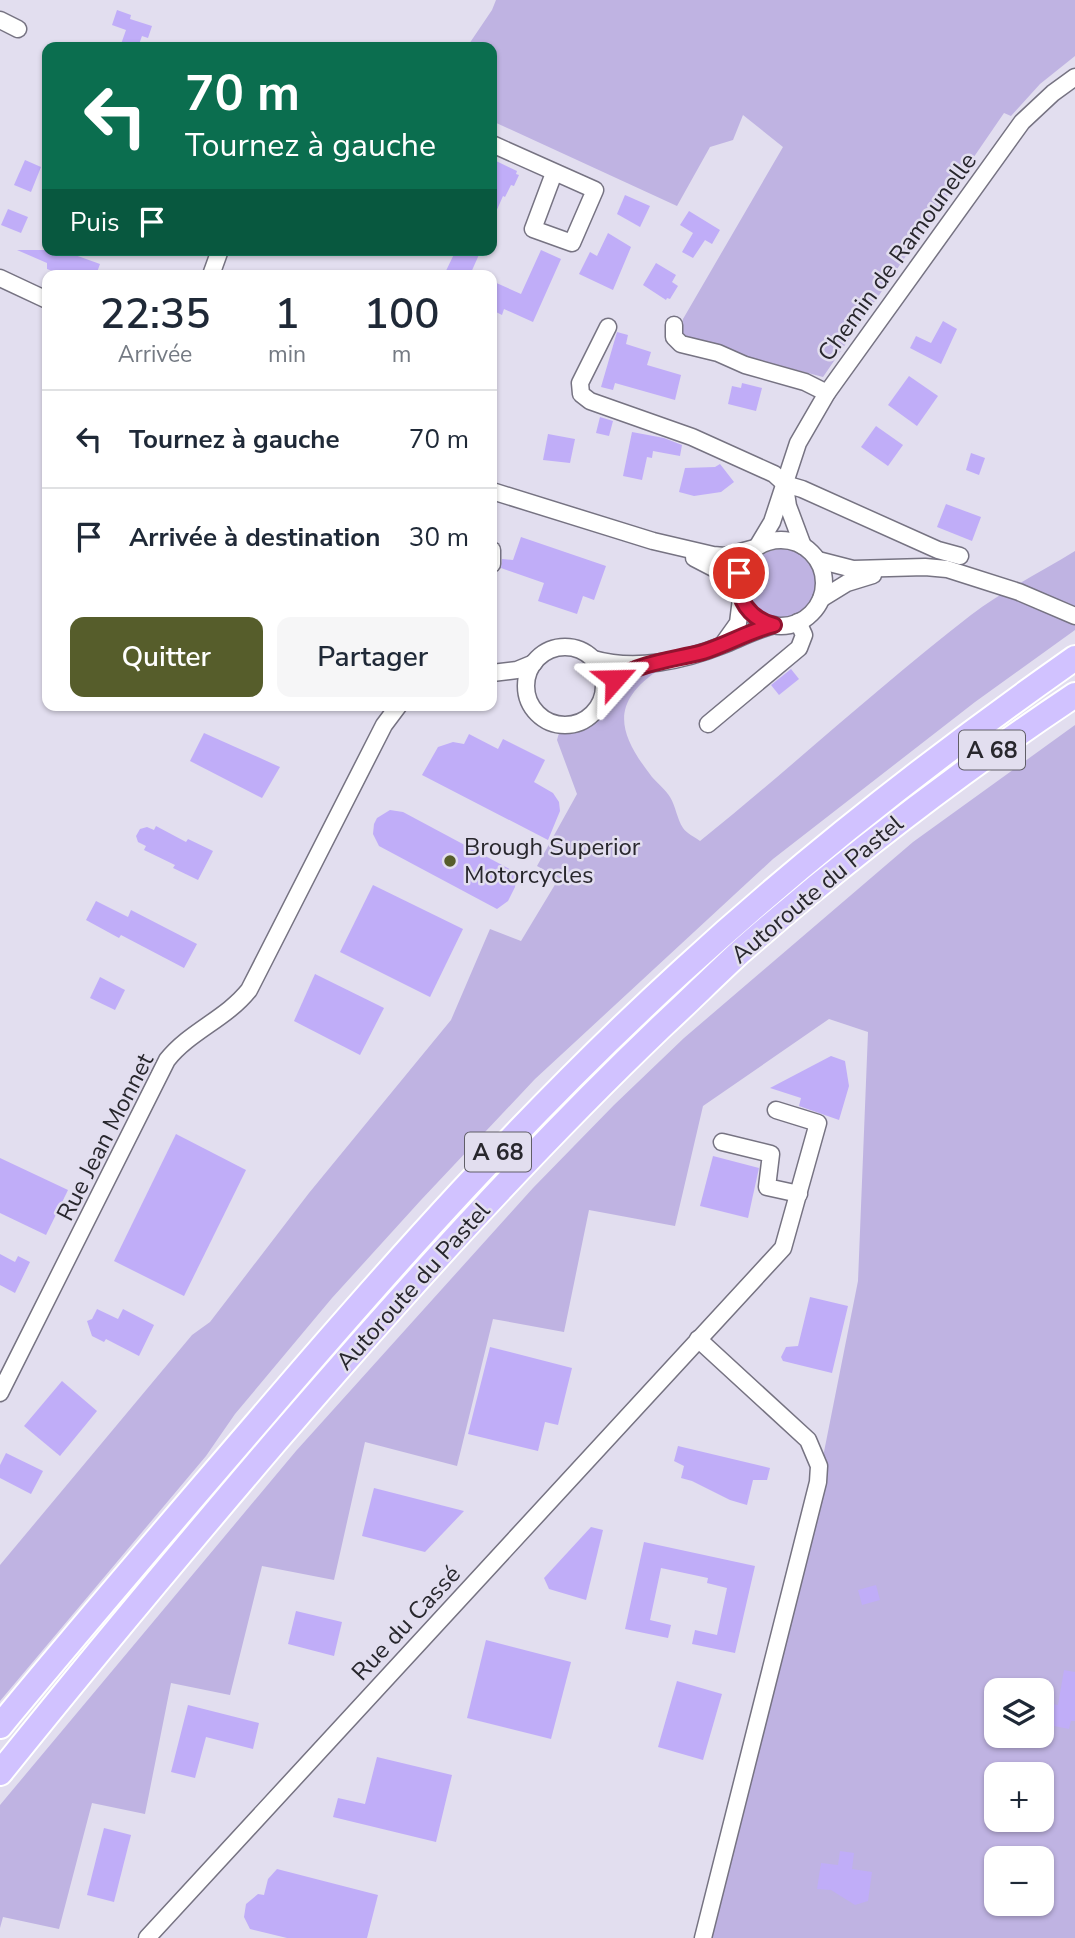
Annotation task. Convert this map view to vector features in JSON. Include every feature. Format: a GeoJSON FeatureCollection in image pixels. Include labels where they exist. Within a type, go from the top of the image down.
{"type":"FeatureCollection","features":[{"type":"Feature","properties":{"kind":"highway","name":"Autoroute du Pastel"},"geometry":{"type":"LineString","coordinates":[[0,1726],[80,1628],[391,1267],[501,1149],[596,1053],[783,880],[978,726],[1075,658]]}},
{"type":"Feature","properties":{"kind":"highway","name":"Autoroute du Pastel"},"geometry":{"type":"LineString","coordinates":[[0,1773],[107,1639],[372,1330],[490,1198],[591,1094],[739,953],[817,887],[913,809],[1075,695]]}},
{"type":"Feature","properties":{"kind":"street"},"geometry":{"type":"LineString","coordinates":[[0,20],[18,29]]}},
{"type":"Feature","properties":{"kind":"street","name":"Chemin de Ramounelle"},"geometry":{"type":"LineString","coordinates":[[756,548],[772,522],[798,443],[827,393],[1022,122],[1075,77]]}},
{"type":"Feature","properties":{"kind":"street"},"geometry":{"type":"LineString","coordinates":[[497,146],[595,190],[572,243],[533,229],[554,173]]}},
{"type":"Feature","properties":{"kind":"street"},"geometry":{"type":"LineString","coordinates":[[0,278],[42,298]]}},
{"type":"Feature","properties":{"kind":"street"},"geometry":{"type":"LineString","coordinates":[[674,325],[674,337],[681,344],[718,353],[745,365],[805,382],[827,393]]}},
{"type":"Feature","properties":{"kind":"street"},"geometry":{"type":"LineString","coordinates":[[608,327],[580,383],[581,394],[590,401],[692,437],[774,474],[785,484],[802,489],[938,550],[960,556]]}},
{"type":"Feature","properties":{"kind":"street"},"geometry":{"type":"LineString","coordinates":[[593,659],[622,665],[644,664],[722,645],[755,630],[798,622],[810,615],[821,599],[825,583],[818,560],[803,545],[788,506],[785,484]]}},
{"type":"Feature","properties":{"kind":"street"},"geometry":{"type":"LineString","coordinates":[[497,493],[653,541],[713,555],[725,556],[775,540],[803,545]]}},
{"type":"Feature","properties":{"kind":"street"},"geometry":{"type":"LineString","coordinates":[[653,541],[712,566],[740,594],[758,619],[774,625]]}},
{"type":"Feature","properties":{"kind":"street"},"geometry":{"type":"LineString","coordinates":[[722,645],[738,623],[741,566],[756,548]]}},
{"type":"Feature","properties":{"kind":"street"},"geometry":{"type":"LineString","coordinates":[[818,560],[852,569],[947,569],[976,577],[1075,616]]}},
{"type":"Feature","properties":{"kind":"street"},"geometry":{"type":"LineString","coordinates":[[821,599],[859,579],[897,569]]}},
{"type":"Feature","properties":{"kind":"street"},"geometry":{"type":"LineString","coordinates":[[708,724],[799,648],[804,635],[798,622]]}},
{"type":"Feature","properties":{"kind":"street"},"geometry":{"type":"LineString","coordinates":[[497,673],[517,670],[534,663],[549,651],[568,647],[586,653],[593,659],[602,674],[604,691]]}},
{"type":"Feature","properties":{"kind":"street"},"geometry":{"type":"LineString","coordinates":[[534,663],[527,677],[526,693],[529,703],[542,718],[561,726],[581,722],[589,717],[596,710],[604,691],[615,679],[644,664]]}},
{"type":"Feature","properties":{"kind":"street"},"geometry":{"type":"LineString","coordinates":[[497,677],[526,693]]}},
{"type":"Feature","properties":{"kind":"street","name":"Rue Jean Monnet"},"geometry":{"type":"LineString","coordinates":[[0,1393],[167,1060],[178,1047],[237,1005],[249,990],[384,725],[394,711]]}},
{"type":"Feature","properties":{"kind":"street"},"geometry":{"type":"LineString","coordinates":[[722,1142],[771,1154],[767,1187],[799,1194],[818,1123],[776,1110]]}},
{"type":"Feature","properties":{"kind":"street","name":"Rue du Cassé"},"geometry":{"type":"LineString","coordinates":[[147,1938],[783,1248],[799,1194]]}},
{"type":"Feature","properties":{"kind":"street"},"geometry":{"type":"LineString","coordinates":[[698,1339],[808,1440],[819,1466],[818,1482],[703,1938]]}},
{"type":"Feature","properties":{"kind":"shaded area"},"geometry":{"type":"Polygon","coordinates":[[[496,0],[1075,0],[1075,56],[1040,84],[1011,116],[1004,113],[823,377],[684,340],[681,334],[683,319],[783,147],[743,115],[733,140],[710,147],[677,206],[497,123],[497,42],[470,42],[496,0]]]}},
{"type":"Feature","properties":{"kind":"shaded area"},"geometry":{"type":"Polygon","coordinates":[[[782,549],[795,552],[806,559],[813,570],[816,583],[813,596],[806,607],[795,614],[782,617],[769,614],[758,607],[751,596],[748,583],[751,570],[758,559],[769,552],[782,549]]]}},
{"type":"Feature","properties":{"kind":"shaded area"},"geometry":{"type":"Polygon","coordinates":[[[1075,551],[1075,630],[975,702],[773,859],[535,1079],[332,1298],[235,1414],[206,1456],[0,1701],[0,1565],[192,1335],[210,1322],[309,1193],[451,1020],[490,929],[521,941],[559,878],[537,866],[577,794],[557,740],[559,733],[588,726],[600,716],[619,684],[638,673],[660,669],[632,694],[624,719],[626,732],[640,761],[670,797],[683,828],[700,841],[971,615],[1075,551]]]}},
{"type":"Feature","properties":{"kind":"shaded area"},"geometry":{"type":"Polygon","coordinates":[[[1075,725],[1075,1938],[703,1938],[818,1482],[858,1281],[868,1032],[829,1019],[703,1106],[675,1226],[589,1210],[564,1332],[493,1319],[457,1466],[365,1442],[334,1580],[262,1566],[230,1695],[171,1683],[145,1814],[92,1803],[59,1929],[3,1917],[0,1928],[0,1805],[296,1451],[533,1188],[684,1038],[913,842],[1075,725]]]}},
{"type":"Feature","properties":{"kind":"building"},"geometry":{"type":"Polygon","coordinates":[[[117,10],[131,15],[130,19],[152,26],[148,38],[142,36],[140,42],[122,42],[126,30],[112,25],[117,10]]]}},
{"type":"Feature","properties":{"kind":"building"},"geometry":{"type":"Polygon","coordinates":[[[25,160],[41,167],[31,192],[14,185],[25,160]]]}},
{"type":"Feature","properties":{"kind":"building"},"geometry":{"type":"Polygon","coordinates":[[[497,161],[517,171],[516,174],[519,175],[514,186],[511,185],[505,197],[503,196],[497,210],[497,161]]]}},
{"type":"Feature","properties":{"kind":"building"},"geometry":{"type":"Polygon","coordinates":[[[625,195],[650,206],[640,227],[617,214],[625,195]]]}},
{"type":"Feature","properties":{"kind":"building"},"geometry":{"type":"Polygon","coordinates":[[[8,209],[28,217],[21,233],[1,225],[8,209]]]}},
{"type":"Feature","properties":{"kind":"building"},"geometry":{"type":"Polygon","coordinates":[[[689,211],[720,230],[712,244],[705,240],[693,258],[682,252],[693,233],[680,225],[689,211]]]}},
{"type":"Feature","properties":{"kind":"building"},"geometry":{"type":"Polygon","coordinates":[[[608,233],[631,247],[613,290],[579,274],[590,252],[597,256],[608,233]]]}},
{"type":"Feature","properties":{"kind":"building"},"geometry":{"type":"Polygon","coordinates":[[[17,250],[42,250],[42,256],[78,256],[100,264],[98,270],[50,270],[47,269],[47,263],[17,250]]]}},
{"type":"Feature","properties":{"kind":"building"},"geometry":{"type":"Polygon","coordinates":[[[541,250],[561,259],[533,322],[504,309],[502,315],[497,312],[497,283],[521,294],[541,250]]]}},
{"type":"Feature","properties":{"kind":"building"},"geometry":{"type":"Polygon","coordinates":[[[453,256],[478,256],[472,270],[446,270],[453,256]]]}},
{"type":"Feature","properties":{"kind":"building"},"geometry":{"type":"Polygon","coordinates":[[[656,263],[676,275],[672,282],[678,286],[670,299],[666,300],[643,285],[656,263]]]}},
{"type":"Feature","properties":{"kind":"building"},"geometry":{"type":"Polygon","coordinates":[[[943,321],[957,329],[941,364],[910,348],[916,336],[931,343],[943,321]]]}},
{"type":"Feature","properties":{"kind":"building"},"geometry":{"type":"Polygon","coordinates":[[[617,332],[628,335],[626,344],[651,352],[647,365],[681,375],[675,400],[615,383],[613,390],[601,387],[617,332]]]}},
{"type":"Feature","properties":{"kind":"building"},"geometry":{"type":"Polygon","coordinates":[[[909,376],[938,396],[917,426],[888,405],[909,376]]]}},
{"type":"Feature","properties":{"kind":"building"},"geometry":{"type":"Polygon","coordinates":[[[742,383],[762,388],[756,411],[728,404],[732,386],[741,388],[742,383]]]}},
{"type":"Feature","properties":{"kind":"building"},"geometry":{"type":"Polygon","coordinates":[[[600,417],[613,421],[609,436],[596,433],[600,417]]]}},
{"type":"Feature","properties":{"kind":"building"},"geometry":{"type":"Polygon","coordinates":[[[876,426],[903,445],[888,466],[861,447],[876,426]]]}},
{"type":"Feature","properties":{"kind":"building"},"geometry":{"type":"Polygon","coordinates":[[[632,432],[664,438],[682,445],[680,456],[653,451],[652,458],[647,457],[642,480],[623,476],[632,432]]]}},
{"type":"Feature","properties":{"kind":"building"},"geometry":{"type":"Polygon","coordinates":[[[548,434],[575,439],[570,463],[543,460],[548,434]]]}},
{"type":"Feature","properties":{"kind":"building"},"geometry":{"type":"Polygon","coordinates":[[[971,453],[985,458],[979,475],[966,470],[971,453]]]}},
{"type":"Feature","properties":{"kind":"building"},"geometry":{"type":"Polygon","coordinates":[[[720,464],[734,482],[721,492],[694,496],[679,492],[685,468],[715,467],[720,464]]]}},
{"type":"Feature","properties":{"kind":"building"},"geometry":{"type":"Polygon","coordinates":[[[946,504],[981,517],[972,541],[937,527],[946,504]]]}},
{"type":"Feature","properties":{"kind":"building"},"geometry":{"type":"Polygon","coordinates":[[[521,537],[606,566],[594,600],[583,596],[577,614],[538,601],[544,583],[501,568],[502,559],[513,560],[521,537]]]}},
{"type":"Feature","properties":{"kind":"building"},"geometry":{"type":"Polygon","coordinates":[[[791,669],[799,679],[779,695],[771,685],[791,669]]]}},
{"type":"Feature","properties":{"kind":"building"},"geometry":{"type":"Polygon","coordinates":[[[204,733],[280,767],[262,798],[190,761],[204,733]]]}},
{"type":"Feature","properties":{"kind":"building"},"geometry":{"type":"Polygon","coordinates":[[[469,734],[498,749],[503,739],[545,760],[534,782],[553,793],[559,802],[560,811],[548,840],[422,775],[438,747],[453,742],[464,744],[469,734]]]}},
{"type":"Feature","properties":{"kind":"building","name":"Brough Superior Motorcycles"},"geometry":{"type":"Polygon","coordinates":[[[390,810],[403,812],[517,873],[515,887],[508,901],[497,909],[379,846],[373,834],[374,824],[377,818],[390,810]]]}},
{"type":"Feature","properties":{"kind":"building"},"geometry":{"type":"Polygon","coordinates":[[[156,826],[186,842],[188,839],[213,851],[198,880],[144,850],[146,846],[138,842],[136,836],[140,829],[147,827],[154,830],[156,826]]]}},
{"type":"Feature","properties":{"kind":"building"},"geometry":{"type":"Polygon","coordinates":[[[373,885],[463,929],[430,997],[340,952],[373,885]]]}},
{"type":"Feature","properties":{"kind":"building"},"geometry":{"type":"Polygon","coordinates":[[[96,901],[128,917],[131,910],[197,944],[184,968],[86,920],[96,901]]]}},
{"type":"Feature","properties":{"kind":"building"},"geometry":{"type":"Polygon","coordinates":[[[315,974],[384,1008],[360,1055],[294,1021],[315,974]]]}},
{"type":"Feature","properties":{"kind":"building"},"geometry":{"type":"Polygon","coordinates":[[[100,977],[125,990],[115,1010],[90,998],[100,977]]]}},
{"type":"Feature","properties":{"kind":"building"},"geometry":{"type":"Polygon","coordinates":[[[831,1056],[845,1061],[849,1086],[839,1120],[799,1106],[801,1098],[770,1088],[831,1056]]]}},
{"type":"Feature","properties":{"kind":"building"},"geometry":{"type":"Polygon","coordinates":[[[176,1134],[246,1170],[184,1296],[114,1261],[176,1134]]]}},
{"type":"Feature","properties":{"kind":"building"},"geometry":{"type":"Polygon","coordinates":[[[713,1156],[759,1168],[748,1218],[700,1206],[713,1156]]]}},
{"type":"Feature","properties":{"kind":"building"},"geometry":{"type":"Polygon","coordinates":[[[0,1158],[68,1190],[46,1235],[0,1213],[0,1158]]]}},
{"type":"Feature","properties":{"kind":"building"},"geometry":{"type":"Polygon","coordinates":[[[0,1254],[15,1262],[18,1256],[30,1262],[15,1293],[0,1285],[0,1254]]]}},
{"type":"Feature","properties":{"kind":"building"},"geometry":{"type":"Polygon","coordinates":[[[810,1297],[848,1306],[832,1373],[783,1361],[781,1357],[786,1347],[798,1346],[810,1297]]]}},
{"type":"Feature","properties":{"kind":"building"},"geometry":{"type":"Polygon","coordinates":[[[97,1309],[118,1319],[123,1309],[154,1325],[139,1356],[106,1339],[104,1342],[92,1336],[87,1321],[92,1319],[97,1309]]]}},
{"type":"Feature","properties":{"kind":"building"},"geometry":{"type":"Polygon","coordinates":[[[490,1347],[572,1368],[558,1425],[545,1422],[538,1451],[468,1434],[490,1347]]]}},
{"type":"Feature","properties":{"kind":"building"},"geometry":{"type":"Polygon","coordinates":[[[62,1381],[97,1411],[60,1456],[24,1426],[62,1381]]]}},
{"type":"Feature","properties":{"kind":"building"},"geometry":{"type":"Polygon","coordinates":[[[678,1446],[770,1468],[767,1480],[753,1480],[747,1505],[730,1500],[681,1478],[684,1466],[674,1461],[678,1446]]]}},
{"type":"Feature","properties":{"kind":"building"},"geometry":{"type":"Polygon","coordinates":[[[6,1453],[43,1471],[31,1494],[0,1478],[0,1465],[6,1453]]]}},
{"type":"Feature","properties":{"kind":"building"},"geometry":{"type":"Polygon","coordinates":[[[374,1488],[464,1511],[425,1552],[362,1536],[374,1488]]]}},
{"type":"Feature","properties":{"kind":"building"},"geometry":{"type":"Polygon","coordinates":[[[591,1527],[603,1530],[586,1600],[549,1589],[544,1578],[591,1527]]]}},
{"type":"Feature","properties":{"kind":"building"},"geometry":{"type":"Polygon","coordinates":[[[644,1542],[755,1566],[735,1653],[692,1644],[695,1630],[717,1635],[727,1588],[707,1583],[708,1578],[661,1568],[650,1620],[671,1625],[668,1638],[625,1629],[644,1542]]]}},
{"type":"Feature","properties":{"kind":"building"},"geometry":{"type":"Polygon","coordinates":[[[876,1585],[880,1600],[862,1605],[858,1590],[876,1585]]]}},
{"type":"Feature","properties":{"kind":"building"},"geometry":{"type":"Polygon","coordinates":[[[296,1611],[342,1622],[334,1656],[288,1644],[296,1611]]]}},
{"type":"Feature","properties":{"kind":"building"},"geometry":{"type":"Polygon","coordinates":[[[486,1640],[571,1662],[551,1739],[467,1718],[486,1640]]]}},
{"type":"Feature","properties":{"kind":"building"},"geometry":{"type":"Polygon","coordinates":[[[1064,1670],[1075,1672],[1075,1721],[1071,1721],[1069,1729],[1054,1726],[1054,1704],[1058,1705],[1064,1670]]]}},
{"type":"Feature","properties":{"kind":"building"},"geometry":{"type":"Polygon","coordinates":[[[677,1681],[722,1694],[703,1760],[658,1747],[677,1681]]]}},
{"type":"Feature","properties":{"kind":"building"},"geometry":{"type":"Polygon","coordinates":[[[188,1705],[259,1723],[253,1749],[206,1737],[195,1778],[171,1772],[188,1705]]]}},
{"type":"Feature","properties":{"kind":"building"},"geometry":{"type":"Polygon","coordinates":[[[377,1757],[452,1775],[436,1842],[333,1817],[338,1798],[365,1804],[377,1757]]]}},
{"type":"Feature","properties":{"kind":"building"},"geometry":{"type":"Polygon","coordinates":[[[104,1828],[131,1835],[114,1902],[87,1895],[104,1828]]]}},
{"type":"Feature","properties":{"kind":"building"},"geometry":{"type":"Polygon","coordinates":[[[840,1851],[854,1853],[852,1869],[872,1872],[868,1901],[855,1905],[831,1890],[817,1889],[821,1863],[838,1865],[840,1851]]]}},
{"type":"Feature","properties":{"kind":"building"},"geometry":{"type":"Polygon","coordinates":[[[277,1869],[378,1895],[367,1938],[287,1938],[250,1929],[244,1917],[246,1904],[258,1894],[264,1895],[268,1879],[277,1869]]]}},
{"type":"Feature","properties":{"kind":"place","name":"Brough Superior Motorcycles"},"geometry":{"type":"Point","coordinates":[450,861]}},
{"type":"Feature","properties":{"kind":"route"},"geometry":{"type":"LineString","coordinates":[[615,679],[644,664],[703,652],[774,625],[758,619],[746,607],[741,599],[739,573]]}}]}
